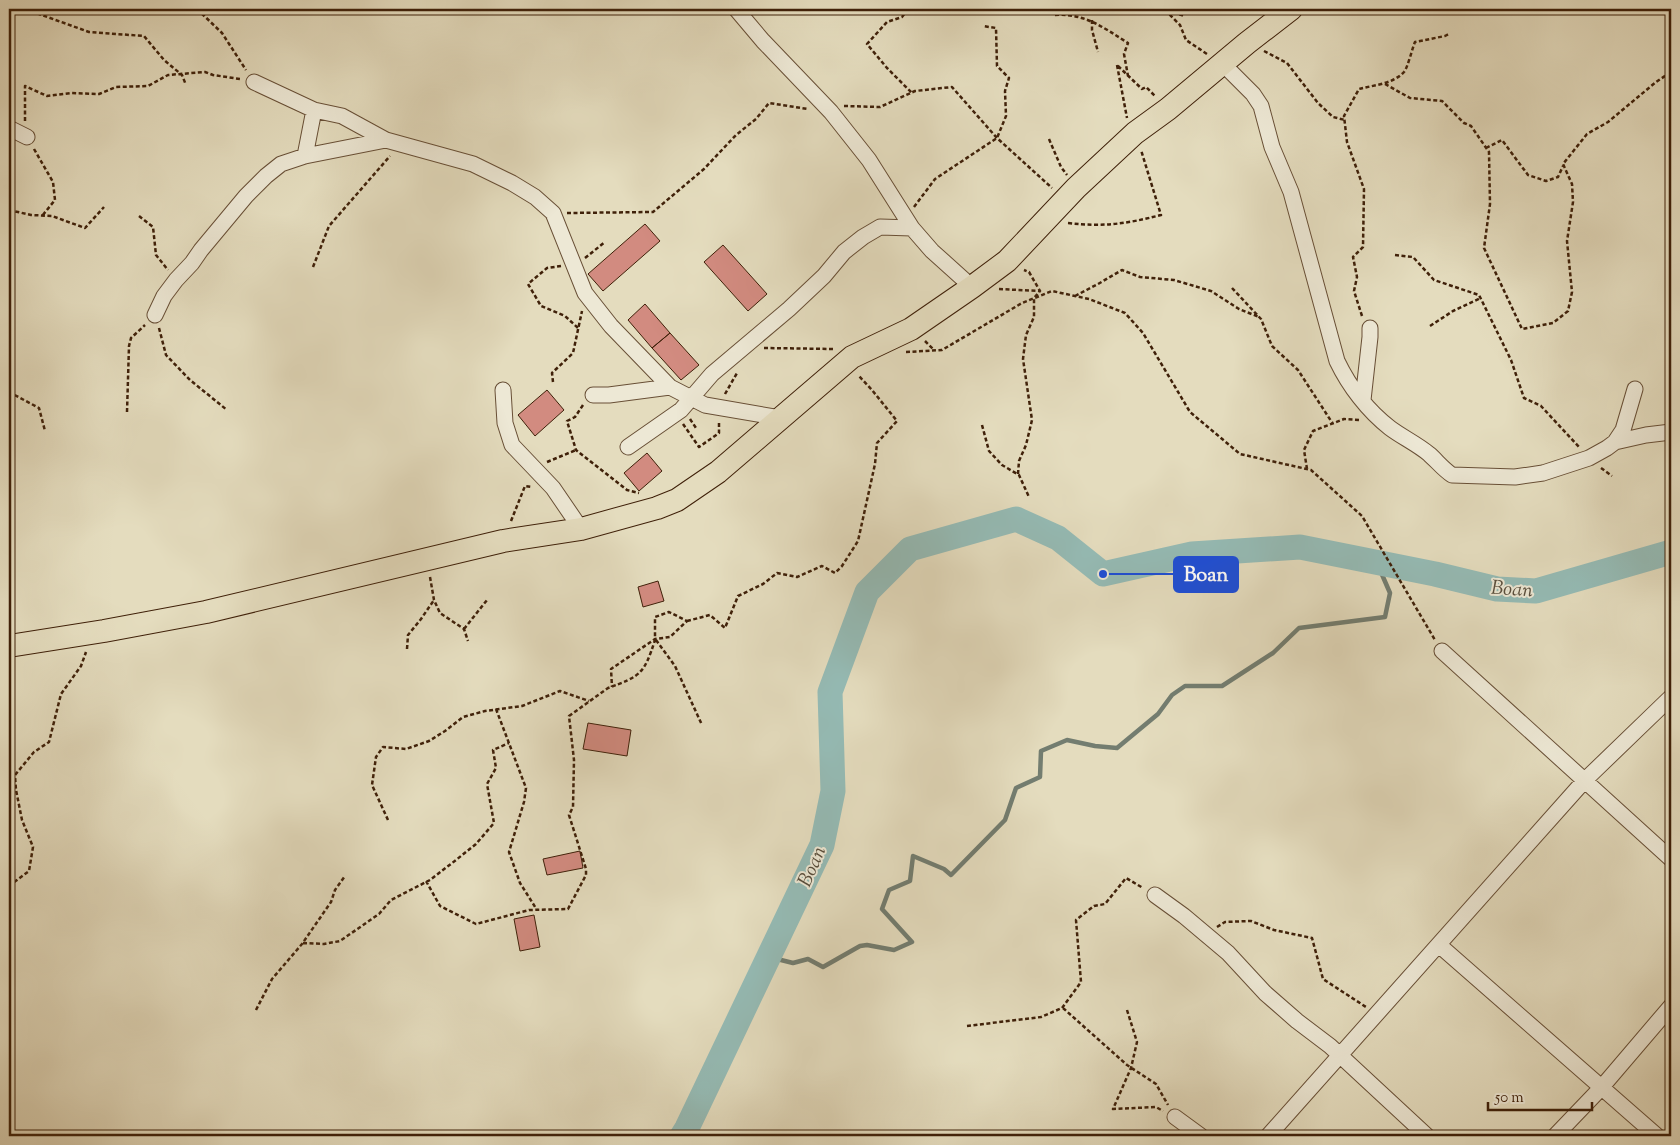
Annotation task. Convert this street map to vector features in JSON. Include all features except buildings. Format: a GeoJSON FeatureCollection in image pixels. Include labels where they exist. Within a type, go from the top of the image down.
{"type":"FeatureCollection","features":[{"type":"Feature","properties":{"kind":"main road"},"geometry":{"type":"LineString","coordinates":[[9,646],[206,612],[503,541],[581,529],[657,508],[677,500],[718,472],[845,362],[911,329],[1007,261],[1065,200],[1135,133],[1168,109],[1291,9]]}},
{"type":"Feature","properties":{"kind":"street"},"geometry":{"type":"LineString","coordinates":[[736,9],[763,42],[831,112],[869,160],[912,228],[932,251],[972,287]]}},
{"type":"Feature","properties":{"kind":"street"},"geometry":{"type":"LineString","coordinates":[[1223,64],[1261,106],[1272,147],[1291,192],[1337,361],[1345,378],[1382,421],[1427,453],[1452,475],[1514,477],[1544,473],[1589,458],[1616,442],[1646,435],[1671,432]]}},
{"type":"Feature","properties":{"kind":"street"},"geometry":{"type":"LineString","coordinates":[[254,82],[314,110],[342,116],[386,140],[473,164],[527,192],[553,213],[585,293],[611,326],[670,387],[705,405],[780,418]]}},
{"type":"Feature","properties":{"kind":"street"},"geometry":{"type":"LineString","coordinates":[[305,156],[314,110]]}},
{"type":"Feature","properties":{"kind":"street"},"geometry":{"type":"LineString","coordinates":[[9,128],[28,137]]}},
{"type":"Feature","properties":{"kind":"street"},"geometry":{"type":"LineString","coordinates":[[156,315],[164,296],[176,280],[246,196],[266,176],[282,164],[305,156],[386,140]]}},
{"type":"Feature","properties":{"kind":"street"},"geometry":{"type":"LineString","coordinates":[[628,447],[675,414],[712,374],[789,309],[824,276],[844,252],[863,237],[880,228],[912,228]]}},
{"type":"Feature","properties":{"kind":"street"},"geometry":{"type":"LineString","coordinates":[[1363,400],[1370,328]]}},
{"type":"Feature","properties":{"kind":"street"},"geometry":{"type":"LineString","coordinates":[[593,395],[608,395],[670,387]]}},
{"type":"Feature","properties":{"kind":"street"},"geometry":{"type":"LineString","coordinates":[[1616,442],[1623,430],[1635,389]]}},
{"type":"Feature","properties":{"kind":"street"},"geometry":{"type":"LineString","coordinates":[[503,390],[505,424],[512,444],[553,488],[581,529]]}},
{"type":"Feature","properties":{"kind":"street"},"geometry":{"type":"LineString","coordinates":[[1442,651],[1671,859]]}},
{"type":"Feature","properties":{"kind":"street"},"geometry":{"type":"LineString","coordinates":[[1268,1136],[1585,780],[1671,697]]}},
{"type":"Feature","properties":{"kind":"street"},"geometry":{"type":"LineString","coordinates":[[1155,895],[1228,952],[1265,993],[1341,1056],[1427,1136]]}},
{"type":"Feature","properties":{"kind":"street"},"geometry":{"type":"LineString","coordinates":[[1439,945],[1657,1136]]}},
{"type":"Feature","properties":{"kind":"street"},"geometry":{"type":"LineString","coordinates":[[1554,1136],[1601,1088],[1671,1006]]}},
{"type":"Feature","properties":{"kind":"street"},"geometry":{"type":"LineString","coordinates":[[1176,1117],[1201,1136]]}},
{"type":"Feature","properties":{"kind":"path"},"geometry":{"type":"LineString","coordinates":[[24,9],[89,32],[144,36],[164,60],[182,75],[186,85]]}},
{"type":"Feature","properties":{"kind":"path"},"geometry":{"type":"LineString","coordinates":[[197,9],[222,33],[254,82]]}},
{"type":"Feature","properties":{"kind":"path"},"geometry":{"type":"LineString","coordinates":[[908,9],[902,16],[887,22],[867,44],[887,68],[912,93]]}},
{"type":"Feature","properties":{"kind":"path"},"geometry":{"type":"LineString","coordinates":[[1164,9],[1184,16]]}},
{"type":"Feature","properties":{"kind":"path"},"geometry":{"type":"LineString","coordinates":[[1164,9],[1180,25],[1186,40],[1223,64]]}},
{"type":"Feature","properties":{"kind":"path"},"geometry":{"type":"LineString","coordinates":[[1055,15],[1065,14],[1092,20],[1128,43],[1124,54],[1128,76]]}},
{"type":"Feature","properties":{"kind":"path"},"geometry":{"type":"LineString","coordinates":[[1092,20],[1092,30],[1098,52]]}},
{"type":"Feature","properties":{"kind":"path"},"geometry":{"type":"LineString","coordinates":[[912,228],[907,216],[935,179],[997,138],[1006,116],[1006,91],[1009,78],[997,66],[996,28],[983,26]]}},
{"type":"Feature","properties":{"kind":"path"},"geometry":{"type":"LineString","coordinates":[[1370,328],[1360,313],[1354,291],[1358,277],[1353,257],[1363,247],[1364,189],[1347,142],[1344,116],[1359,89],[1385,84],[1404,72],[1415,42],[1449,34]]}},
{"type":"Feature","properties":{"kind":"path"},"geometry":{"type":"LineString","coordinates":[[1247,43],[1288,63],[1318,103],[1333,117],[1345,120]]}},
{"type":"Feature","properties":{"kind":"path"},"geometry":{"type":"LineString","coordinates":[[1049,139],[1061,167],[1065,200],[1058,221],[1095,226],[1131,223],[1161,215],[1135,133],[1125,115],[1117,65],[1142,89],[1146,87],[1168,109]]}},
{"type":"Feature","properties":{"kind":"path"},"geometry":{"type":"LineString","coordinates":[[42,216],[56,200],[53,182],[28,137],[24,114],[25,86],[48,96],[71,93],[99,94],[116,87],[148,86],[168,75],[205,72],[254,82]]}},
{"type":"Feature","properties":{"kind":"path"},"geometry":{"type":"LineString","coordinates":[[1486,148],[1502,140],[1528,174],[1546,181],[1558,177],[1563,164],[1587,134],[1608,122],[1671,72]]}},
{"type":"Feature","properties":{"kind":"path"},"geometry":{"type":"LineString","coordinates":[[1385,84],[1410,98],[1442,101],[1464,123],[1471,126],[1489,152],[1490,204],[1484,248],[1522,328],[1553,323],[1568,311],[1572,292],[1567,241],[1573,202],[1572,184],[1563,166]]}},
{"type":"Feature","properties":{"kind":"path"},"geometry":{"type":"LineString","coordinates":[[553,213],[653,212],[704,169],[736,135],[756,119],[769,103],[831,112],[847,105],[880,108],[912,93],[952,87],[997,138],[1065,200]]}},
{"type":"Feature","properties":{"kind":"path"},"geometry":{"type":"LineString","coordinates":[[313,267],[329,226],[401,144]]}},
{"type":"Feature","properties":{"kind":"path"},"geometry":{"type":"LineString","coordinates":[[9,210],[52,216],[85,228],[104,207]]}},
{"type":"Feature","properties":{"kind":"path"},"geometry":{"type":"LineString","coordinates":[[139,216],[153,227],[156,255],[176,280]]}},
{"type":"Feature","properties":{"kind":"path"},"geometry":{"type":"LineString","coordinates":[[578,328],[565,316],[541,306],[528,284],[547,268],[574,267],[605,242]]}},
{"type":"Feature","properties":{"kind":"path"},"geometry":{"type":"LineString","coordinates":[[1396,256],[1413,257],[1434,280],[1479,295],[1511,360],[1524,398],[1541,406],[1589,458],[1612,476]]}},
{"type":"Feature","properties":{"kind":"path"},"geometry":{"type":"LineString","coordinates":[[1007,261],[1029,272],[1040,291]]}},
{"type":"Feature","properties":{"kind":"path"},"geometry":{"type":"LineString","coordinates":[[1075,296],[1122,270],[1140,277],[1174,280],[1211,291],[1239,309],[1259,317]]}},
{"type":"Feature","properties":{"kind":"path"},"geometry":{"type":"LineString","coordinates":[[972,287],[1040,291]]}},
{"type":"Feature","properties":{"kind":"path"},"geometry":{"type":"LineString","coordinates":[[1232,288],[1259,317],[1272,346],[1298,370],[1332,424]]}},
{"type":"Feature","properties":{"kind":"path"},"geometry":{"type":"LineString","coordinates":[[1029,497],[1018,474],[1019,461],[1026,446],[1032,420],[1023,359],[1026,334],[1034,317],[1034,298],[1040,291]]}},
{"type":"Feature","properties":{"kind":"path"},"geometry":{"type":"LineString","coordinates":[[898,353],[942,350],[1022,303],[1052,291],[1089,299],[1126,313],[1143,333],[1190,412],[1240,454],[1311,470],[1362,516],[1442,651]]}},
{"type":"Feature","properties":{"kind":"path"},"geometry":{"type":"LineString","coordinates":[[553,382],[552,373],[573,352],[585,293]]}},
{"type":"Feature","properties":{"kind":"path"},"geometry":{"type":"LineString","coordinates":[[1430,326],[1453,311],[1481,298]]}},
{"type":"Feature","properties":{"kind":"path"},"geometry":{"type":"LineString","coordinates":[[127,412],[130,338],[156,315],[166,355],[190,380],[227,410]]}},
{"type":"Feature","properties":{"kind":"path"},"geometry":{"type":"LineString","coordinates":[[9,354],[12,348]]}},
{"type":"Feature","properties":{"kind":"path"},"geometry":{"type":"LineString","coordinates":[[763,348],[798,349]]}},
{"type":"Feature","properties":{"kind":"path"},"geometry":{"type":"LineString","coordinates":[[612,686],[611,669],[655,639],[670,637],[688,621],[710,615],[725,628],[738,596],[763,584],[777,573],[797,577],[822,566],[835,573],[842,566],[858,541],[875,464],[877,443],[898,421],[845,362]]}},
{"type":"Feature","properties":{"kind":"path"},"geometry":{"type":"LineString","coordinates":[[675,414],[699,446],[719,433],[720,421],[717,408],[738,371]]}},
{"type":"Feature","properties":{"kind":"path"},"geometry":{"type":"LineString","coordinates":[[9,392],[39,408],[45,431]]}},
{"type":"Feature","properties":{"kind":"path"},"geometry":{"type":"LineString","coordinates":[[593,395],[582,405],[575,417],[566,421],[576,450],[627,490],[644,494]]}},
{"type":"Feature","properties":{"kind":"path"},"geometry":{"type":"LineString","coordinates":[[1307,469],[1304,450],[1313,431],[1344,419],[1382,421]]}},
{"type":"Feature","properties":{"kind":"path"},"geometry":{"type":"LineString","coordinates":[[982,425],[990,451],[1002,465],[1018,474]]}},
{"type":"Feature","properties":{"kind":"path"},"geometry":{"type":"LineString","coordinates":[[534,467],[576,450]]}},
{"type":"Feature","properties":{"kind":"path"},"geometry":{"type":"LineString","coordinates":[[503,541],[525,486],[553,488]]}},
{"type":"Feature","properties":{"kind":"path"},"geometry":{"type":"LineString","coordinates":[[428,558],[434,600],[440,613],[464,629],[468,641]]}},
{"type":"Feature","properties":{"kind":"path"},"geometry":{"type":"LineString","coordinates":[[407,649],[408,635],[434,600]]}},
{"type":"Feature","properties":{"kind":"path"},"geometry":{"type":"LineString","coordinates":[[464,629],[487,600]]}},
{"type":"Feature","properties":{"kind":"path"},"geometry":{"type":"LineString","coordinates":[[426,881],[440,906],[476,924],[529,910],[568,909],[586,875],[586,869],[569,815],[573,807],[574,760],[569,716],[612,686],[639,675],[649,658],[655,639],[655,618],[669,612],[688,621]]}},
{"type":"Feature","properties":{"kind":"path"},"geometry":{"type":"LineString","coordinates":[[9,777],[15,775],[34,752],[49,742],[60,694],[81,666],[86,652],[96,644],[104,631]]}},
{"type":"Feature","properties":{"kind":"path"},"geometry":{"type":"LineString","coordinates":[[655,639],[675,666],[702,724]]}},
{"type":"Feature","properties":{"kind":"path"},"geometry":{"type":"LineString","coordinates":[[388,820],[372,785],[376,757],[383,747],[406,749],[429,741],[463,717],[496,709],[522,706],[560,691],[589,701]]}},
{"type":"Feature","properties":{"kind":"path"},"geometry":{"type":"LineString","coordinates":[[496,709],[526,788],[524,802],[509,852],[520,883],[537,910]]}},
{"type":"Feature","properties":{"kind":"path"},"geometry":{"type":"LineString","coordinates":[[303,943],[324,944],[340,941],[379,914],[392,900],[426,881],[476,844],[494,823],[487,784],[496,768],[493,750],[509,743]]}},
{"type":"Feature","properties":{"kind":"path"},"geometry":{"type":"LineString","coordinates":[[9,886],[29,871],[33,846],[22,820],[15,775]]}},
{"type":"Feature","properties":{"kind":"path"},"geometry":{"type":"LineString","coordinates":[[256,1010],[272,979],[303,943],[331,902],[335,890],[345,876]]}},
{"type":"Feature","properties":{"kind":"path"},"geometry":{"type":"LineString","coordinates":[[967,1026],[1041,1017],[1062,1008],[1081,982],[1076,920],[1094,906],[1105,904],[1126,878],[1155,895]]}},
{"type":"Feature","properties":{"kind":"path"},"geometry":{"type":"LineString","coordinates":[[1205,934],[1225,922],[1251,921],[1274,930],[1312,938],[1323,979],[1378,1014]]}},
{"type":"Feature","properties":{"kind":"path"},"geometry":{"type":"LineString","coordinates":[[1062,1008],[1131,1068],[1156,1084],[1176,1117]]}},
{"type":"Feature","properties":{"kind":"path"},"geometry":{"type":"LineString","coordinates":[[1127,1010],[1137,1042],[1131,1068],[1113,1109],[1156,1107],[1176,1117]]}},
{"type":"Feature","properties":{"kind":"waterway","name":"Boan"},"geometry":{"type":"LineString","coordinates":[[682,1136],[822,845],[833,791],[830,692],[867,592],[910,549],[1016,519],[1058,538],[1103,574],[1192,554],[1300,547],[1435,574],[1497,589],[1536,591],[1671,552]]}},
{"type":"Feature","properties":{"kind":"waterway"},"geometry":{"type":"LineString","coordinates":[[769,957],[793,963],[808,959],[823,967],[860,946],[867,945],[894,950],[912,942],[882,909],[889,890],[910,881],[913,856],[944,869],[951,875],[1005,820],[1016,788],[1040,777],[1041,751],[1067,740],[1095,746],[1117,748],[1158,714],[1172,695],[1185,686],[1222,686],[1273,653],[1299,628],[1385,617],[1390,593],[1377,563]]}},
{"type":"Feature","properties":{"kind":"place","name":"Boan"},"geometry":{"type":"Point","coordinates":[1103,574]}}]}
